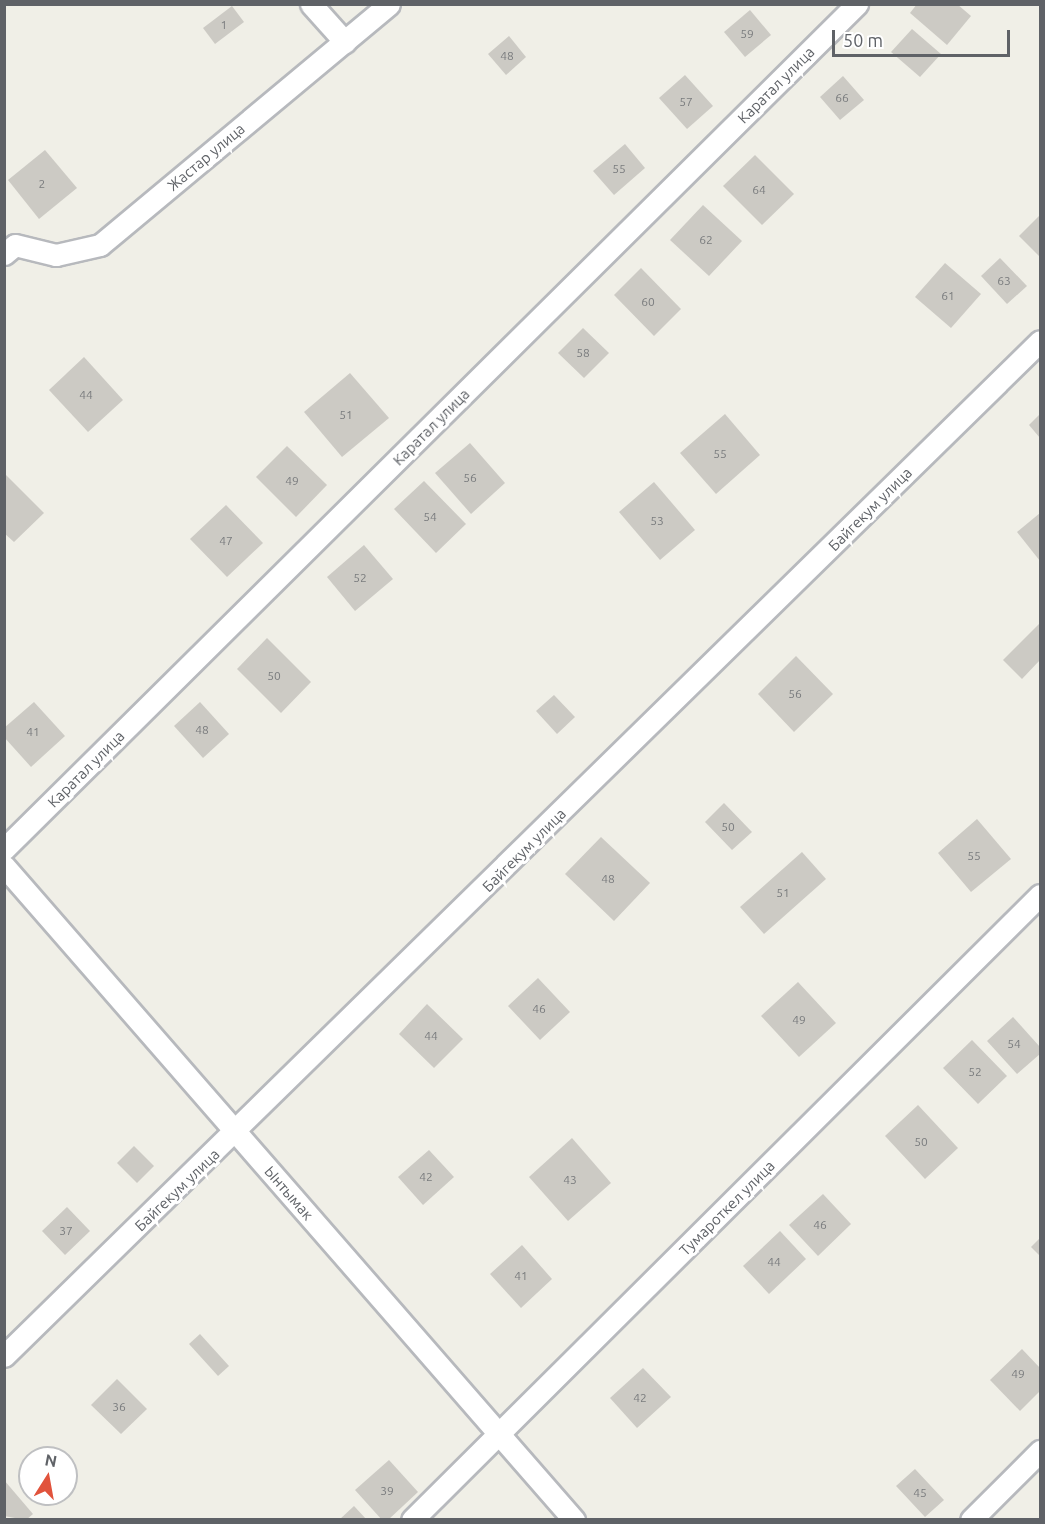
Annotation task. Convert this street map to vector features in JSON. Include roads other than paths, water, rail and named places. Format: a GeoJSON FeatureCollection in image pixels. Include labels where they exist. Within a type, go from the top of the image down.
{"type":"FeatureCollection","features":[{"type":"Feature","properties":{"kind":"street"},"geometry":{"type":"LineString","coordinates":[[310,4],[345,42]]}},
{"type":"Feature","properties":{"kind":"street","name":"Жастар улица"},"geometry":{"type":"LineString","coordinates":[[8,244],[56,255],[100,245],[389,4]]}},
{"type":"Feature","properties":{"kind":"street","name":"Каратал улица"},"geometry":{"type":"LineString","coordinates":[[4,849],[857,4]]}},
{"type":"Feature","properties":{"kind":"street","name":"Байгекум улица"},"geometry":{"type":"LineString","coordinates":[[4,1356],[237,1132],[1041,341]]}},
{"type":"Feature","properties":{"kind":"street","name":"Ынтымак"},"geometry":{"type":"LineString","coordinates":[[4,866],[574,1520]]}},
{"type":"Feature","properties":{"kind":"street","name":"Тумароткел улица"},"geometry":{"type":"LineString","coordinates":[[412,1520],[1041,895]]}},
{"type":"Feature","properties":{"kind":"street"},"geometry":{"type":"LineString","coordinates":[[971,1520],[1041,1451]]}}]}
